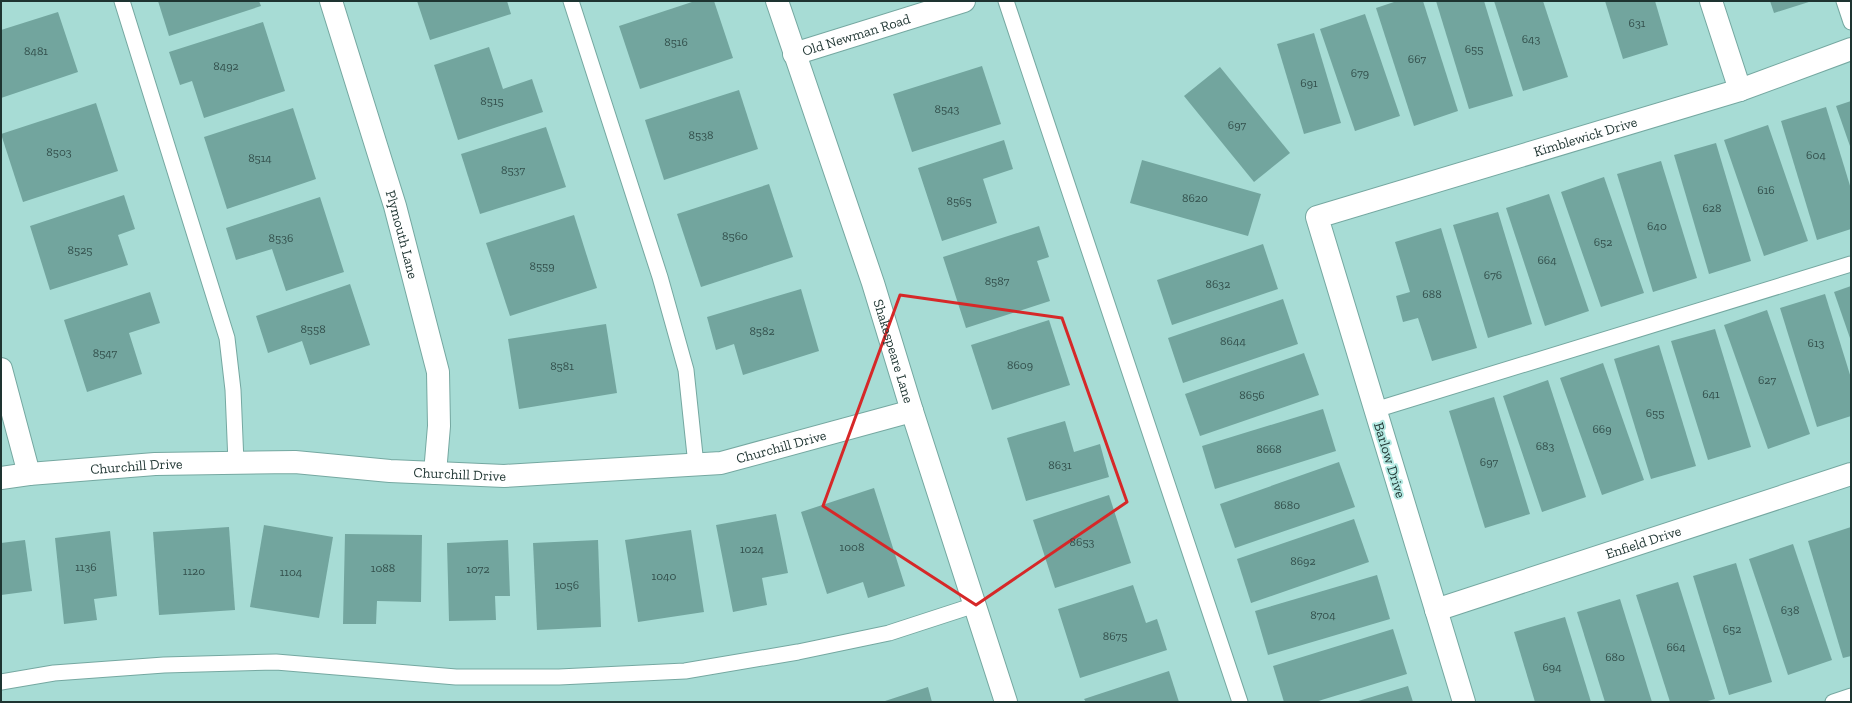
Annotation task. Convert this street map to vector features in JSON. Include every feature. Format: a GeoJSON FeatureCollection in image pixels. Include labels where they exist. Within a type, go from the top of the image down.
{"type":"FeatureCollection","features":[{"type":"Feature","properties":{"kind":"street","name":"Plymouth Lane"},"geometry":{"type":"LineString","coordinates":[[331,1],[395,206],[438,372],[439,426],[435,473]]}},
{"type":"Feature","properties":{"kind":"street","name":"Shakespeare Lane"},"geometry":{"type":"LineString","coordinates":[[777,1],[873,283],[912,411],[1006,702]]}},
{"type":"Feature","properties":{"kind":"street","name":"Old Newman Road"},"geometry":{"type":"LineString","coordinates":[[794,54],[964,1]]}},
{"type":"Feature","properties":{"kind":"street"},"geometry":{"type":"LineString","coordinates":[[1711,1],[1740,90]]}},
{"type":"Feature","properties":{"kind":"street","name":"Kimblewick Drive"},"geometry":{"type":"LineString","coordinates":[[1317,217],[1740,90],[1851,50]]}},
{"type":"Feature","properties":{"kind":"street","name":"Barlow Drive"},"geometry":{"type":"LineString","coordinates":[[1317,217],[1464,702]]}},
{"type":"Feature","properties":{"kind":"street"},"geometry":{"type":"LineString","coordinates":[[1,369],[29,474]]}},
{"type":"Feature","properties":{"kind":"street","name":"Churchill Drive"},"geometry":{"type":"LineString","coordinates":[[1,478],[29,474],[155,464],[295,462],[390,471],[504,476],[696,465],[721,463],[912,411]]}},
{"type":"Feature","properties":{"kind":"street","name":"Enfield Drive"},"geometry":{"type":"LineString","coordinates":[[1436,610],[1851,474]]}},
{"type":"Feature","properties":{"kind":"lane"},"geometry":{"type":"LineString","coordinates":[[122,1],[226,338],[233,390],[236,463]]}},
{"type":"Feature","properties":{"kind":"lane"},"geometry":{"type":"LineString","coordinates":[[572,1],[660,277],[686,370],[696,465]]}},
{"type":"Feature","properties":{"kind":"lane"},"geometry":{"type":"LineString","coordinates":[[1006,1],[1240,702]]}},
{"type":"Feature","properties":{"kind":"lane"},"geometry":{"type":"LineString","coordinates":[[1844,1],[1851,22]]}},
{"type":"Feature","properties":{"kind":"lane"},"geometry":{"type":"LineString","coordinates":[[1375,410],[1851,264]]}},
{"type":"Feature","properties":{"kind":"lane"},"geometry":{"type":"LineString","coordinates":[[1,682],[54,673],[164,665],[276,662],[456,677],[559,677],[685,671],[798,652],[889,633],[975,605]]}},
{"type":"Feature","properties":{"kind":"lane"},"geometry":{"type":"LineString","coordinates":[[1833,702],[1851,696]]}},
{"type":"Feature","properties":{"kind":"highlighted area"},"geometry":{"type":"Polygon","coordinates":[[[900,295],[1062,318],[1127,502],[976,605],[823,506],[900,295]]]}},
{"type":"Feature","properties":{"kind":"building"},"geometry":{"type":"Polygon","coordinates":[[[158,1],[259,1],[261,6],[169,36],[158,1]]]}},
{"type":"Feature","properties":{"kind":"building"},"geometry":{"type":"Polygon","coordinates":[[[417,1],[507,1],[511,14],[430,40],[417,1]]]}},
{"type":"Feature","properties":{"kind":"building"},"geometry":{"type":"Polygon","coordinates":[[[695,1],[714,1],[733,58],[640,89],[619,26],[695,1]]]}},
{"type":"Feature","properties":{"kind":"building"},"geometry":{"type":"Polygon","coordinates":[[[1397,1],[1423,1],[1458,111],[1414,126],[1376,8],[1397,1]]]}},
{"type":"Feature","properties":{"kind":"building"},"geometry":{"type":"Polygon","coordinates":[[[1436,1],[1484,1],[1513,96],[1469,109],[1436,1]]]}},
{"type":"Feature","properties":{"kind":"building"},"geometry":{"type":"Polygon","coordinates":[[[1494,1],[1543,1],[1568,77],[1523,91],[1494,1]]]}},
{"type":"Feature","properties":{"kind":"building"},"geometry":{"type":"Polygon","coordinates":[[[1605,1],[1655,1],[1668,45],[1623,59],[1605,1]]]}},
{"type":"Feature","properties":{"kind":"building"},"geometry":{"type":"Polygon","coordinates":[[[1770,1],[1812,1],[1774,13],[1770,1]]]}},
{"type":"Feature","properties":{"kind":"building"},"geometry":{"type":"Polygon","coordinates":[[[58,12],[78,72],[1,98],[1,30],[58,12]]]}},
{"type":"Feature","properties":{"kind":"building"},"geometry":{"type":"Polygon","coordinates":[[[1365,14],[1400,116],[1355,131],[1320,29],[1365,14]]]}},
{"type":"Feature","properties":{"kind":"building"},"geometry":{"type":"Polygon","coordinates":[[[263,22],[285,91],[204,118],[192,81],[180,85],[169,52],[263,22]]]}},
{"type":"Feature","properties":{"kind":"building"},"geometry":{"type":"Polygon","coordinates":[[[1314,33],[1341,123],[1304,134],[1277,44],[1314,33]]]}},
{"type":"Feature","properties":{"kind":"building"},"geometry":{"type":"Polygon","coordinates":[[[489,47],[503,89],[532,79],[543,112],[458,140],[434,65],[489,47]]]}},
{"type":"Feature","properties":{"kind":"building"},"geometry":{"type":"Polygon","coordinates":[[[982,66],[1001,124],[912,152],[893,94],[982,66]]]}},
{"type":"Feature","properties":{"kind":"building"},"geometry":{"type":"Polygon","coordinates":[[[1220,67],[1290,153],[1254,182],[1184,96],[1220,67]]]}},
{"type":"Feature","properties":{"kind":"building"},"geometry":{"type":"Polygon","coordinates":[[[739,90],[758,149],[664,180],[645,120],[739,90]]]}},
{"type":"Feature","properties":{"kind":"building"},"geometry":{"type":"Polygon","coordinates":[[[1851,101],[1851,149],[1836,106],[1851,101]]]}},
{"type":"Feature","properties":{"kind":"building"},"geometry":{"type":"Polygon","coordinates":[[[96,103],[118,171],[23,202],[1,134],[96,103]]]}},
{"type":"Feature","properties":{"kind":"building"},"geometry":{"type":"Polygon","coordinates":[[[1826,107],[1851,189],[1851,229],[1817,240],[1781,121],[1826,107]]]}},
{"type":"Feature","properties":{"kind":"building"},"geometry":{"type":"Polygon","coordinates":[[[293,108],[316,179],[227,209],[204,137],[293,108]]]}},
{"type":"Feature","properties":{"kind":"building"},"geometry":{"type":"Polygon","coordinates":[[[1768,125],[1808,241],[1764,256],[1724,140],[1768,125]]]}},
{"type":"Feature","properties":{"kind":"building"},"geometry":{"type":"Polygon","coordinates":[[[546,127],[566,187],[480,214],[461,154],[546,127]]]}},
{"type":"Feature","properties":{"kind":"building"},"geometry":{"type":"Polygon","coordinates":[[[1004,140],[1013,169],[983,179],[997,223],[942,241],[918,168],[1004,140]]]}},
{"type":"Feature","properties":{"kind":"building"},"geometry":{"type":"Polygon","coordinates":[[[1716,143],[1751,261],[1709,274],[1674,155],[1716,143]]]}},
{"type":"Feature","properties":{"kind":"building"},"geometry":{"type":"Polygon","coordinates":[[[1142,160],[1261,194],[1248,236],[1130,203],[1142,160]]]}},
{"type":"Feature","properties":{"kind":"building"},"geometry":{"type":"Polygon","coordinates":[[[1661,161],[1697,278],[1653,292],[1617,174],[1661,161]]]}},
{"type":"Feature","properties":{"kind":"building"},"geometry":{"type":"Polygon","coordinates":[[[1604,177],[1644,293],[1601,307],[1561,192],[1604,177]]]}},
{"type":"Feature","properties":{"kind":"building"},"geometry":{"type":"Polygon","coordinates":[[[769,184],[793,257],[701,287],[677,214],[769,184]]]}},
{"type":"Feature","properties":{"kind":"building"},"geometry":{"type":"Polygon","coordinates":[[[1549,194],[1589,311],[1545,326],[1506,208],[1549,194]]]}},
{"type":"Feature","properties":{"kind":"building"},"geometry":{"type":"Polygon","coordinates":[[[124,195],[135,229],[118,235],[128,265],[50,290],[30,226],[124,195]]]}},
{"type":"Feature","properties":{"kind":"building"},"geometry":{"type":"Polygon","coordinates":[[[320,197],[344,272],[286,291],[272,249],[236,260],[226,228],[320,197]]]}},
{"type":"Feature","properties":{"kind":"building"},"geometry":{"type":"Polygon","coordinates":[[[1498,212],[1532,324],[1488,338],[1453,225],[1498,212]]]}},
{"type":"Feature","properties":{"kind":"building"},"geometry":{"type":"Polygon","coordinates":[[[574,215],[597,288],[510,316],[486,243],[574,215]]]}},
{"type":"Feature","properties":{"kind":"building"},"geometry":{"type":"Polygon","coordinates":[[[1039,226],[1049,257],[1037,261],[1050,301],[966,328],[943,257],[1039,226]]]}},
{"type":"Feature","properties":{"kind":"building"},"geometry":{"type":"Polygon","coordinates":[[[1441,228],[1477,348],[1432,361],[1418,318],[1403,322],[1396,296],[1410,292],[1395,242],[1441,228]]]}},
{"type":"Feature","properties":{"kind":"building"},"geometry":{"type":"Polygon","coordinates":[[[1263,244],[1278,289],[1172,325],[1157,280],[1263,244]]]}},
{"type":"Feature","properties":{"kind":"building"},"geometry":{"type":"Polygon","coordinates":[[[350,284],[370,345],[310,365],[302,341],[268,353],[256,316],[350,284]]]}},
{"type":"Feature","properties":{"kind":"building"},"geometry":{"type":"Polygon","coordinates":[[[1851,286],[1851,341],[1834,292],[1851,286]]]}},
{"type":"Feature","properties":{"kind":"building"},"geometry":{"type":"Polygon","coordinates":[[[801,289],[819,351],[743,375],[734,344],[716,350],[707,317],[801,289]]]}},
{"type":"Feature","properties":{"kind":"building"},"geometry":{"type":"Polygon","coordinates":[[[150,292],[160,323],[129,333],[142,374],[87,392],[64,320],[150,292]]]}},
{"type":"Feature","properties":{"kind":"building"},"geometry":{"type":"Polygon","coordinates":[[[1825,294],[1851,378],[1851,416],[1817,427],[1780,308],[1825,294]]]}},
{"type":"Feature","properties":{"kind":"building"},"geometry":{"type":"Polygon","coordinates":[[[1283,299],[1298,344],[1183,383],[1168,338],[1283,299]]]}},
{"type":"Feature","properties":{"kind":"building"},"geometry":{"type":"Polygon","coordinates":[[[1767,310],[1810,434],[1768,449],[1724,325],[1767,310]]]}},
{"type":"Feature","properties":{"kind":"building"},"geometry":{"type":"Polygon","coordinates":[[[1049,320],[1070,385],[992,410],[971,345],[1049,320]]]}},
{"type":"Feature","properties":{"kind":"building"},"geometry":{"type":"Polygon","coordinates":[[[606,324],[617,393],[519,409],[508,339],[606,324]]]}},
{"type":"Feature","properties":{"kind":"building"},"geometry":{"type":"Polygon","coordinates":[[[1715,329],[1751,447],[1708,460],[1671,341],[1715,329]]]}},
{"type":"Feature","properties":{"kind":"building"},"geometry":{"type":"Polygon","coordinates":[[[1659,345],[1696,466],[1651,479],[1614,359],[1659,345]]]}},
{"type":"Feature","properties":{"kind":"building"},"geometry":{"type":"Polygon","coordinates":[[[1304,353],[1319,395],[1200,436],[1185,394],[1304,353]]]}},
{"type":"Feature","properties":{"kind":"building"},"geometry":{"type":"Polygon","coordinates":[[[1603,363],[1644,480],[1602,495],[1560,378],[1603,363]]]}},
{"type":"Feature","properties":{"kind":"building"},"geometry":{"type":"Polygon","coordinates":[[[1548,380],[1586,497],[1542,512],[1503,396],[1548,380]]]}},
{"type":"Feature","properties":{"kind":"building"},"geometry":{"type":"Polygon","coordinates":[[[1494,397],[1530,514],[1485,528],[1449,411],[1494,397]]]}},
{"type":"Feature","properties":{"kind":"building"},"geometry":{"type":"Polygon","coordinates":[[[1323,409],[1336,451],[1215,489],[1202,446],[1323,409]]]}},
{"type":"Feature","properties":{"kind":"building"},"geometry":{"type":"Polygon","coordinates":[[[1065,421],[1074,452],[1100,444],[1109,477],[1026,501],[1007,438],[1065,421]]]}},
{"type":"Feature","properties":{"kind":"building"},"geometry":{"type":"Polygon","coordinates":[[[1339,462],[1355,507],[1235,548],[1220,504],[1339,462]]]}},
{"type":"Feature","properties":{"kind":"building"},"geometry":{"type":"Polygon","coordinates":[[[874,488],[905,586],[868,598],[863,582],[827,594],[801,512],[874,488]]]}},
{"type":"Feature","properties":{"kind":"building"},"geometry":{"type":"Polygon","coordinates":[[[1109,495],[1131,563],[1055,588],[1033,520],[1109,495]]]}},
{"type":"Feature","properties":{"kind":"building"},"geometry":{"type":"Polygon","coordinates":[[[776,514],[788,573],[762,578],[767,605],[733,612],[716,525],[776,514]]]}},
{"type":"Feature","properties":{"kind":"building"},"geometry":{"type":"Polygon","coordinates":[[[1354,519],[1369,562],[1251,603],[1237,559],[1354,519]]]}},
{"type":"Feature","properties":{"kind":"building"},"geometry":{"type":"Polygon","coordinates":[[[264,525],[333,537],[319,618],[250,607],[264,525]]]}},
{"type":"Feature","properties":{"kind":"building"},"geometry":{"type":"Polygon","coordinates":[[[229,527],[235,610],[159,615],[153,532],[229,527]]]}},
{"type":"Feature","properties":{"kind":"building"},"geometry":{"type":"Polygon","coordinates":[[[1851,527],[1851,656],[1843,658],[1808,541],[1851,527]]]}},
{"type":"Feature","properties":{"kind":"building"},"geometry":{"type":"Polygon","coordinates":[[[691,530],[704,612],[638,622],[625,540],[691,530]]]}},
{"type":"Feature","properties":{"kind":"building"},"geometry":{"type":"Polygon","coordinates":[[[110,531],[117,596],[94,599],[97,620],[64,624],[55,538],[110,531]]]}},
{"type":"Feature","properties":{"kind":"building"},"geometry":{"type":"Polygon","coordinates":[[[345,534],[422,535],[421,602],[377,601],[376,624],[343,624],[345,534]]]}},
{"type":"Feature","properties":{"kind":"building"},"geometry":{"type":"Polygon","coordinates":[[[25,540],[32,591],[1,595],[1,543],[25,540]]]}},
{"type":"Feature","properties":{"kind":"building"},"geometry":{"type":"Polygon","coordinates":[[[508,540],[510,596],[495,596],[496,620],[449,621],[447,543],[508,540]]]}},
{"type":"Feature","properties":{"kind":"building"},"geometry":{"type":"Polygon","coordinates":[[[598,540],[601,627],[537,630],[533,543],[598,540]]]}},
{"type":"Feature","properties":{"kind":"building"},"geometry":{"type":"Polygon","coordinates":[[[1793,544],[1832,660],[1788,675],[1749,559],[1793,544]]]}},
{"type":"Feature","properties":{"kind":"building"},"geometry":{"type":"Polygon","coordinates":[[[1736,563],[1772,682],[1729,695],[1693,576],[1736,563]]]}},
{"type":"Feature","properties":{"kind":"building"},"geometry":{"type":"Polygon","coordinates":[[[1377,575],[1390,619],[1268,655],[1255,611],[1377,575]]]}},
{"type":"Feature","properties":{"kind":"building"},"geometry":{"type":"Polygon","coordinates":[[[1678,582],[1715,699],[1704,702],[1670,702],[1636,595],[1678,582]]]}},
{"type":"Feature","properties":{"kind":"building"},"geometry":{"type":"Polygon","coordinates":[[[1133,585],[1146,623],[1157,619],[1167,650],[1080,678],[1058,609],[1133,585]]]}},
{"type":"Feature","properties":{"kind":"building"},"geometry":{"type":"Polygon","coordinates":[[[1620,599],[1652,702],[1605,702],[1577,612],[1620,599]]]}},
{"type":"Feature","properties":{"kind":"building"},"geometry":{"type":"Polygon","coordinates":[[[1565,617],[1591,702],[1535,702],[1514,632],[1565,617]]]}},
{"type":"Feature","properties":{"kind":"building"},"geometry":{"type":"Polygon","coordinates":[[[1393,629],[1407,674],[1315,702],[1284,702],[1273,666],[1393,629]]]}},
{"type":"Feature","properties":{"kind":"building"},"geometry":{"type":"Polygon","coordinates":[[[1169,671],[1179,702],[1086,702],[1084,699],[1169,671]]]}},
{"type":"Feature","properties":{"kind":"building"},"geometry":{"type":"Polygon","coordinates":[[[1408,686],[1413,702],[1355,702],[1408,686]]]}},
{"type":"Feature","properties":{"kind":"building"},"geometry":{"type":"Polygon","coordinates":[[[928,687],[932,702],[882,702],[928,687]]]}}]}
